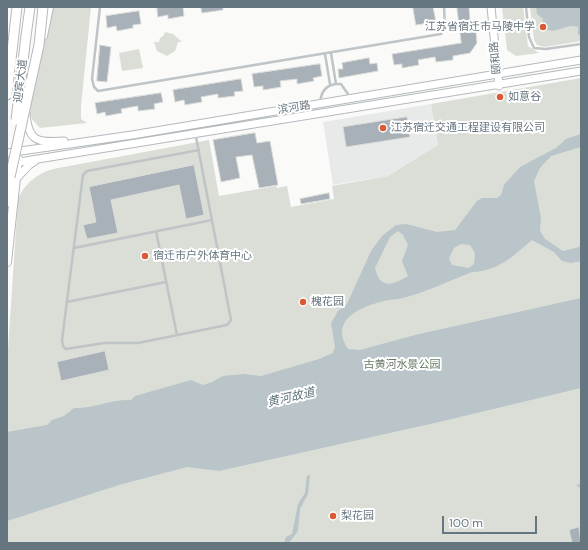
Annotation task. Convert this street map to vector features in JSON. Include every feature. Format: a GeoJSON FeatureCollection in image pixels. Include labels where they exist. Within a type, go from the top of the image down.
{"type":"FeatureCollection","features":[{"type":"Feature","properties":{"kind":"highway","name":"迎宾大道"},"geometry":{"type":"LineString","coordinates":[[7,94],[17,7]]}},
{"type":"Feature","properties":{"kind":"highway","name":"迎宾大道"},"geometry":{"type":"LineString","coordinates":[[7,202],[12,179],[30,7]]}},
{"type":"Feature","properties":{"kind":"highway"},"geometry":{"type":"LineString","coordinates":[[12,179],[39,45],[43,7]]}},
{"type":"Feature","properties":{"kind":"main road"},"geometry":{"type":"LineString","coordinates":[[7,262],[12,179],[18,162],[26,112],[49,7]]}},
{"type":"Feature","properties":{"kind":"main road","name":"颐和路"},"geometry":{"type":"LineString","coordinates":[[491,7],[499,86]]}},
{"type":"Feature","properties":{"kind":"main road","name":"滨河路"},"geometry":{"type":"LineString","coordinates":[[7,154],[153,132],[581,60]]}},
{"type":"Feature","properties":{"kind":"main road","name":"滨河路"},"geometry":{"type":"LineString","coordinates":[[7,164],[499,86],[581,71]]}},
{"type":"Feature","properties":{"kind":"main road"},"geometry":{"type":"LineString","coordinates":[[26,112],[28,130],[37,140],[42,143],[153,132]]}},
{"type":"Feature","properties":{"kind":"main road"},"geometry":{"type":"LineString","coordinates":[[12,179],[29,165],[41,158]]}},
{"type":"Feature","properties":{"kind":"lane"},"geometry":{"type":"LineString","coordinates":[[100,7],[92,79],[94,87],[98,91],[441,34],[445,28],[444,7]]}},
{"type":"Feature","properties":{"kind":"lane"},"geometry":{"type":"LineString","coordinates":[[526,7],[530,37],[534,48],[546,50],[581,44]]}},
{"type":"Feature","properties":{"kind":"lane"},"geometry":{"type":"LineString","coordinates":[[331,53],[336,84]]}},
{"type":"Feature","properties":{"kind":"lane"},"geometry":{"type":"LineString","coordinates":[[325,54],[330,84]]}},
{"type":"Feature","properties":{"kind":"lane"},"geometry":{"type":"LineString","coordinates":[[320,104],[322,93],[330,84],[341,84],[345,87],[351,99]]}},
{"type":"Feature","properties":{"kind":"lane"},"geometry":{"type":"LineString","coordinates":[[196,134],[231,320],[227,325],[138,343],[104,343],[66,349],[63,346],[62,340],[83,175],[87,171],[199,150]]}},
{"type":"Feature","properties":{"kind":"lane"},"geometry":{"type":"LineString","coordinates":[[74,248],[212,220]]}},
{"type":"Feature","properties":{"kind":"lane"},"geometry":{"type":"LineString","coordinates":[[156,231],[177,335]]}},
{"type":"Feature","properties":{"kind":"lane"},"geometry":{"type":"LineString","coordinates":[[67,302],[166,282]]}},
{"type":"Feature","properties":{"kind":"shaded area"},"geometry":{"type":"Polygon","coordinates":[[[431,104],[438,145],[388,176],[333,185],[323,122],[431,104]]]}},
{"type":"Feature","properties":{"kind":"green space"},"geometry":{"type":"Polygon","coordinates":[[[43,7],[91,7],[81,106],[81,119],[87,123],[40,128],[32,119],[30,112],[43,7]]]}},
{"type":"Feature","properties":{"kind":"green space"},"geometry":{"type":"Polygon","coordinates":[[[502,7],[523,7],[528,46],[539,53],[516,56],[507,50],[502,7]]]}},
{"type":"Feature","properties":{"kind":"green space"},"geometry":{"type":"Polygon","coordinates":[[[530,7],[581,7],[581,41],[545,47],[537,45],[534,40],[530,7]]]}},
{"type":"Feature","properties":{"kind":"green space"},"geometry":{"type":"Polygon","coordinates":[[[165,32],[173,34],[182,42],[178,42],[175,51],[167,56],[157,51],[154,42],[159,42],[160,38],[165,32]]]}},
{"type":"Feature","properties":{"kind":"green space"},"geometry":{"type":"Polygon","coordinates":[[[139,49],[143,68],[122,71],[119,53],[139,49]]]}},
{"type":"Feature","properties":{"kind":"green space","name":"古黄河水景公园"},"geometry":{"type":"Polygon","coordinates":[[[581,78],[581,543],[7,543],[7,365],[18,199],[24,188],[32,180],[37,176],[53,169],[209,140],[219,196],[276,186],[277,188],[287,186],[291,207],[334,199],[332,186],[388,176],[438,145],[431,104],[581,78]]]}},
{"type":"Feature","properties":{"kind":"water"},"geometry":{"type":"Polygon","coordinates":[[[536,7],[581,7],[581,37],[578,34],[578,27],[573,26],[550,31],[546,29],[542,25],[543,19],[537,14],[536,7]]]}},
{"type":"Feature","properties":{"kind":"water","name":"黄河故道"},"geometry":{"type":"Polygon","coordinates":[[[581,134],[581,147],[551,156],[540,168],[534,181],[541,218],[540,231],[545,239],[563,251],[579,247],[581,242],[581,261],[571,263],[562,261],[554,252],[532,240],[498,266],[482,271],[472,272],[412,296],[401,299],[386,300],[357,311],[345,322],[342,330],[343,339],[348,349],[360,350],[415,335],[581,298],[581,388],[439,422],[219,471],[187,467],[119,485],[7,521],[7,432],[47,425],[52,420],[64,416],[74,408],[131,400],[135,396],[191,380],[203,385],[223,376],[244,374],[261,376],[319,359],[333,353],[335,347],[331,323],[338,311],[347,304],[371,251],[382,236],[396,225],[406,224],[437,232],[455,230],[477,201],[482,198],[497,198],[501,195],[504,185],[520,167],[556,148],[566,139],[581,134]],[[398,231],[390,237],[375,268],[380,280],[388,284],[397,282],[408,276],[402,261],[408,245],[403,235],[398,231]],[[461,244],[454,248],[449,258],[452,265],[469,268],[474,264],[475,253],[470,245],[461,244]]]}},
{"type":"Feature","properties":{"kind":"water"},"geometry":{"type":"Polygon","coordinates":[[[310,475],[308,494],[300,509],[298,531],[289,543],[284,543],[286,537],[292,534],[298,504],[305,493],[307,476],[310,475]]]}},
{"type":"Feature","properties":{"kind":"building"},"geometry":{"type":"Polygon","coordinates":[[[157,7],[183,7],[184,16],[168,19],[168,15],[158,17],[157,7]]]}},
{"type":"Feature","properties":{"kind":"building"},"geometry":{"type":"Polygon","coordinates":[[[201,7],[223,7],[223,10],[202,13],[201,7]]]}},
{"type":"Feature","properties":{"kind":"building"},"geometry":{"type":"Polygon","coordinates":[[[413,7],[433,7],[436,22],[416,25],[413,7]]]}},
{"type":"Feature","properties":{"kind":"building"},"geometry":{"type":"Polygon","coordinates":[[[457,7],[469,7],[471,32],[476,32],[477,43],[470,53],[453,56],[453,60],[436,62],[435,57],[418,60],[419,65],[402,68],[402,64],[394,65],[392,54],[461,43],[457,7]]]}},
{"type":"Feature","properties":{"kind":"building"},"geometry":{"type":"Polygon","coordinates":[[[139,11],[141,24],[133,25],[133,28],[117,31],[116,26],[107,28],[106,16],[139,11]]]}},
{"type":"Feature","properties":{"kind":"building"},"geometry":{"type":"Polygon","coordinates":[[[100,45],[111,47],[107,82],[97,81],[100,45]]]}},
{"type":"Feature","properties":{"kind":"building"},"geometry":{"type":"Polygon","coordinates":[[[369,58],[370,64],[377,63],[378,71],[339,78],[338,69],[343,69],[342,63],[369,58]]]}},
{"type":"Feature","properties":{"kind":"building"},"geometry":{"type":"Polygon","coordinates":[[[320,64],[322,76],[313,78],[314,81],[297,84],[297,79],[280,81],[281,87],[263,90],[263,86],[254,87],[252,74],[320,64]]]}},
{"type":"Feature","properties":{"kind":"building"},"geometry":{"type":"Polygon","coordinates":[[[241,79],[243,91],[234,92],[235,96],[218,98],[218,94],[201,97],[202,102],[185,105],[184,100],[175,102],[173,90],[241,79]]]}},
{"type":"Feature","properties":{"kind":"building"},"geometry":{"type":"Polygon","coordinates":[[[161,93],[163,102],[154,104],[155,109],[138,111],[138,106],[121,109],[122,113],[106,116],[105,112],[97,114],[95,103],[161,93]]]}},
{"type":"Feature","properties":{"kind":"building"},"geometry":{"type":"Polygon","coordinates":[[[407,117],[410,137],[346,147],[343,127],[407,117]]]}},
{"type":"Feature","properties":{"kind":"building"},"geometry":{"type":"Polygon","coordinates":[[[255,133],[257,143],[270,141],[278,185],[259,188],[252,155],[236,157],[240,178],[221,182],[213,140],[255,133]]]}},
{"type":"Feature","properties":{"kind":"building"},"geometry":{"type":"Polygon","coordinates":[[[194,165],[204,215],[186,219],[179,185],[111,200],[118,233],[87,239],[83,225],[96,222],[89,187],[194,165]]]}},
{"type":"Feature","properties":{"kind":"building"},"geometry":{"type":"Polygon","coordinates":[[[329,193],[330,199],[301,204],[300,199],[329,193]]]}},
{"type":"Feature","properties":{"kind":"building"},"geometry":{"type":"Polygon","coordinates":[[[105,351],[109,370],[61,381],[57,362],[105,351]]]}},
{"type":"Feature","properties":{"kind":"building"},"geometry":{"type":"Polygon","coordinates":[[[579,527],[581,543],[572,543],[569,530],[579,527]]]}},
{"type":"Feature","properties":{"kind":"place","name":"江苏省宿迁市马陵中学"},"geometry":{"type":"Point","coordinates":[543,27]}},
{"type":"Feature","properties":{"kind":"place","name":"如意谷"},"geometry":{"type":"Point","coordinates":[500,97]}},
{"type":"Feature","properties":{"kind":"place","name":"江苏宿迁交通工程建设有限公司"},"geometry":{"type":"Point","coordinates":[383,128]}},
{"type":"Feature","properties":{"kind":"place","name":"宿迁市户外体育中心"},"geometry":{"type":"Point","coordinates":[145,256]}},
{"type":"Feature","properties":{"kind":"place","name":"槐花园"},"geometry":{"type":"Point","coordinates":[303,302]}},
{"type":"Feature","properties":{"kind":"place","name":"梨花园"},"geometry":{"type":"Point","coordinates":[333,516]}}]}
